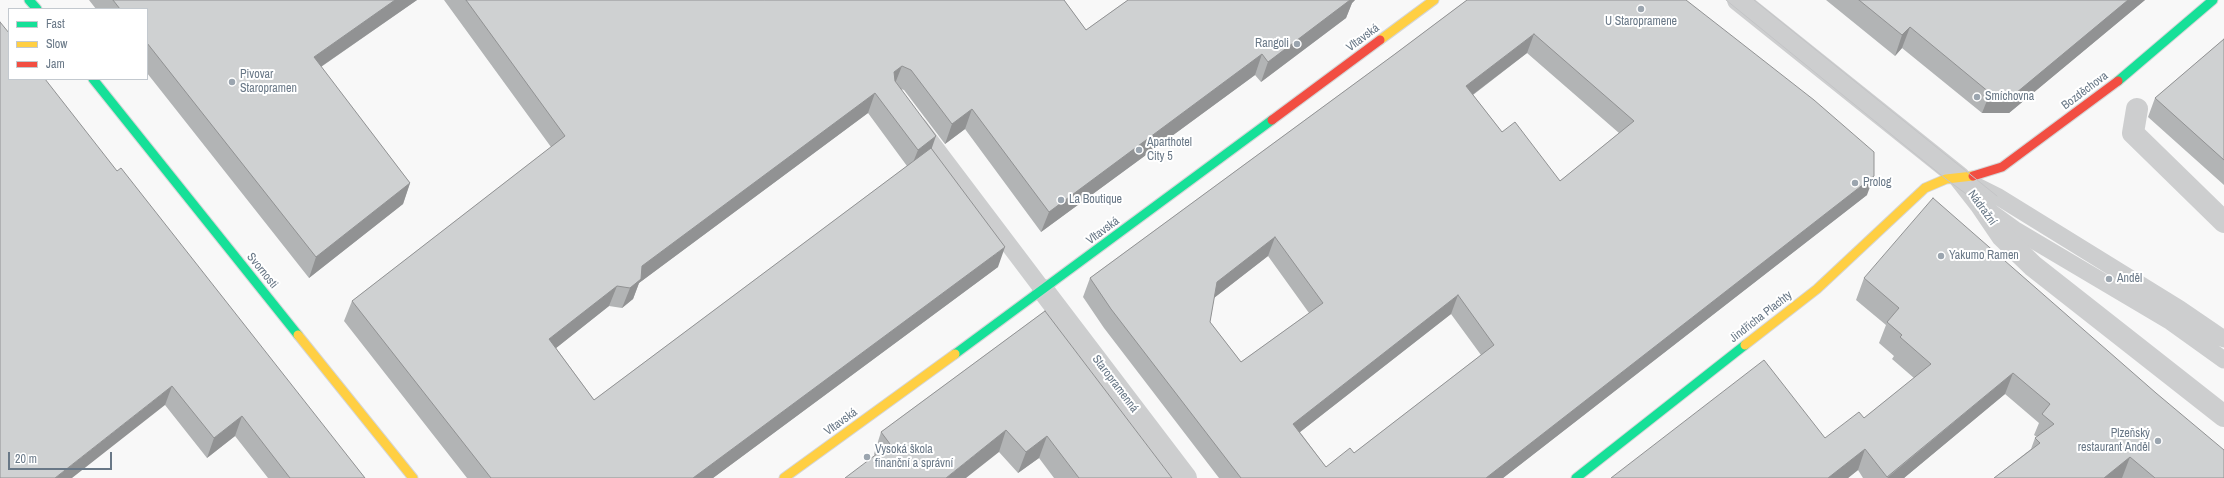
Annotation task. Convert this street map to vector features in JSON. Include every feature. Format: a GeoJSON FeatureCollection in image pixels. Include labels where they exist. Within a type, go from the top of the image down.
{"type":"FeatureCollection","features":[{"type":"Feature","properties":{"kind":"main road"},"geometry":{"type":"LineString","coordinates":[[29,0],[36,8]]}},
{"type":"Feature","properties":{"kind":"main road","name":"Vltavská"},"geometry":{"type":"LineString","coordinates":[[784,478],[1044,290],[1434,0]]}},
{"type":"Feature","properties":{"kind":"main road","name":"Bozděchova"},"geometry":{"type":"LineString","coordinates":[[1959,177],[1978,176],[2002,167],[2112,86],[2213,0]]}},
{"type":"Feature","properties":{"kind":"main road","name":"Svornosti"},"geometry":{"type":"LineString","coordinates":[[94,80],[413,478]]}},
{"type":"Feature","properties":{"kind":"main road","name":"Jindřicha Plachty"},"geometry":{"type":"LineString","coordinates":[[1576,478],[1817,289],[1912,197],[1925,188],[1936,183],[1959,177]]}},
{"type":"Feature","properties":{"kind":"street","name":"Nádražní"},"geometry":{"type":"LineString","coordinates":[[1738,0],[1989,200],[2002,236],[2033,266],[2224,416]]}},
{"type":"Feature","properties":{"kind":"street"},"geometry":{"type":"LineString","coordinates":[[2137,109],[2133,133],[2224,222]]}},
{"type":"Feature","properties":{"kind":"street","name":"Staropramenná"},"geometry":{"type":"LineString","coordinates":[[1044,290],[1186,478]]}},
{"type":"Feature","properties":{"kind":"lane"},"geometry":{"type":"LineString","coordinates":[[909,113],[1044,290]]}},
{"type":"Feature","properties":{"kind":"lane"},"geometry":{"type":"LineString","coordinates":[[1989,200],[2174,305],[2224,339]]}},
{"type":"Feature","properties":{"kind":"lane"},"geometry":{"type":"LineString","coordinates":[[1989,200],[2014,229],[2171,322],[2224,360]]}},
{"type":"Feature","properties":{"kind":"building"},"geometry":{"type":"Polygon","coordinates":[[[113,0],[395,0],[314,57],[410,183],[316,257],[148,44],[148,8],[119,8],[113,0]]]}},
{"type":"Feature","properties":{"kind":"building"},"geometry":{"type":"Polygon","coordinates":[[[466,0],[1064,0],[1086,30],[1128,0],[1350,0],[1268,62],[1262,54],[1049,212],[972,109],[952,124],[911,70],[902,66],[894,72],[895,81],[936,136],[918,150],[875,93],[642,266],[641,279],[630,288],[617,286],[549,339],[594,400],[931,148],[1005,247],[693,478],[491,478],[352,301],[565,136],[466,0]]]}},
{"type":"Feature","properties":{"kind":"building"},"geometry":{"type":"Polygon","coordinates":[[[1467,0],[1686,0],[1814,100],[1874,152],[1874,176],[1486,478],[1241,478],[1111,309],[1090,278],[1467,0]],[[1534,34],[1466,86],[1502,132],[1515,122],[1560,181],[1634,121],[1534,34]],[[1275,237],[1217,282],[1210,322],[1241,362],[1323,303],[1275,237]],[[1458,295],[1293,424],[1326,467],[1350,448],[1354,453],[1494,345],[1458,295]]]}},
{"type":"Feature","properties":{"kind":"building"},"geometry":{"type":"Polygon","coordinates":[[[1859,0],[2128,0],[2016,93],[1990,93],[1910,27],[1902,35],[1859,0]]]}},
{"type":"Feature","properties":{"kind":"building"},"geometry":{"type":"Polygon","coordinates":[[[0,22],[8,32],[8,80],[46,80],[117,171],[121,168],[365,478],[290,478],[242,416],[214,438],[172,386],[55,478],[0,478],[0,22]]]}},
{"type":"Feature","properties":{"kind":"building"},"geometry":{"type":"Polygon","coordinates":[[[2224,39],[2224,160],[2155,98],[2224,39]]]}},
{"type":"Feature","properties":{"kind":"building"},"geometry":{"type":"Polygon","coordinates":[[[1933,198],[2156,393],[2224,450],[2224,478],[2155,478],[2130,457],[2104,478],[1994,478],[2040,443],[2035,438],[2054,424],[2042,414],[2050,404],[2013,373],[1887,477],[1865,449],[1828,478],[1611,478],[1764,360],[1825,438],[1859,412],[1864,418],[1931,364],[1900,337],[1902,335],[1887,322],[1899,308],[1864,278],[1933,198]]]}},
{"type":"Feature","properties":{"kind":"building"},"geometry":{"type":"Polygon","coordinates":[[[1045,311],[1172,478],[1079,478],[1047,436],[1026,452],[1006,430],[946,478],[845,478],[890,444],[881,432],[1045,311]]]}},
{"type":"Feature","properties":{"kind":"tram line"},"geometry":{"type":"LineString","coordinates":[[1726,0],[1946,179],[1981,205]]}},
{"type":"Feature","properties":{"kind":"tram line"},"geometry":{"type":"LineString","coordinates":[[1754,0],[1997,196]]}},
{"type":"Feature","properties":{"kind":"traffic: fast"},"geometry":{"type":"LineString","coordinates":[[29,0],[36,8]]}},
{"type":"Feature","properties":{"kind":"traffic: fast"},"geometry":{"type":"LineString","coordinates":[[2118,81],[2213,0]]}},
{"type":"Feature","properties":{"kind":"traffic: fast"},"geometry":{"type":"LineString","coordinates":[[94,80],[298,335]]}},
{"type":"Feature","properties":{"kind":"traffic: fast"},"geometry":{"type":"LineString","coordinates":[[955,354],[1272,120]]}},
{"type":"Feature","properties":{"kind":"traffic: fast"},"geometry":{"type":"LineString","coordinates":[[1576,478],[1745,345]]}},
{"type":"Feature","properties":{"kind":"traffic: slow"},"geometry":{"type":"LineString","coordinates":[[1380,40],[1434,0]]}},
{"type":"Feature","properties":{"kind":"traffic: slow"},"geometry":{"type":"LineString","coordinates":[[1745,345],[1817,289],[1925,188],[1946,179],[1973,176]]}},
{"type":"Feature","properties":{"kind":"traffic: slow"},"geometry":{"type":"LineString","coordinates":[[298,335],[413,478]]}},
{"type":"Feature","properties":{"kind":"traffic: slow"},"geometry":{"type":"LineString","coordinates":[[784,478],[955,354]]}},
{"type":"Feature","properties":{"kind":"traffic: jam"},"geometry":{"type":"LineString","coordinates":[[1272,120],[1380,40]]}},
{"type":"Feature","properties":{"kind":"traffic: jam"},"geometry":{"type":"LineString","coordinates":[[1973,176],[2002,167],[2118,81]]}},
{"type":"Feature","properties":{"kind":"place","name":"U Staropramene"},"geometry":{"type":"Point","coordinates":[1641,9]}},
{"type":"Feature","properties":{"kind":"place","name":"Rangoli"},"geometry":{"type":"Point","coordinates":[1297,44]}},
{"type":"Feature","properties":{"kind":"place","name":"Pivovar Staropramen"},"geometry":{"type":"Point","coordinates":[232,82]}},
{"type":"Feature","properties":{"kind":"place","name":"Smíchovna"},"geometry":{"type":"Point","coordinates":[1977,97]}},
{"type":"Feature","properties":{"kind":"place","name":"Aparthotel City 5"},"geometry":{"type":"Point","coordinates":[1139,150]}},
{"type":"Feature","properties":{"kind":"place","name":"Prolog"},"geometry":{"type":"Point","coordinates":[1855,183]}},
{"type":"Feature","properties":{"kind":"place","name":"La Boutique"},"geometry":{"type":"Point","coordinates":[1061,200]}},
{"type":"Feature","properties":{"kind":"place","name":"Yakumo Ramen"},"geometry":{"type":"Point","coordinates":[1941,256]}},
{"type":"Feature","properties":{"kind":"place","name":"Anděl"},"geometry":{"type":"Point","coordinates":[2109,279]}},
{"type":"Feature","properties":{"kind":"place","name":"Plzeňský restaurant Anděl"},"geometry":{"type":"Point","coordinates":[2158,441]}},
{"type":"Feature","properties":{"kind":"place","name":"Vysoká škola finanční a správní"},"geometry":{"type":"Point","coordinates":[867,457]}}]}
